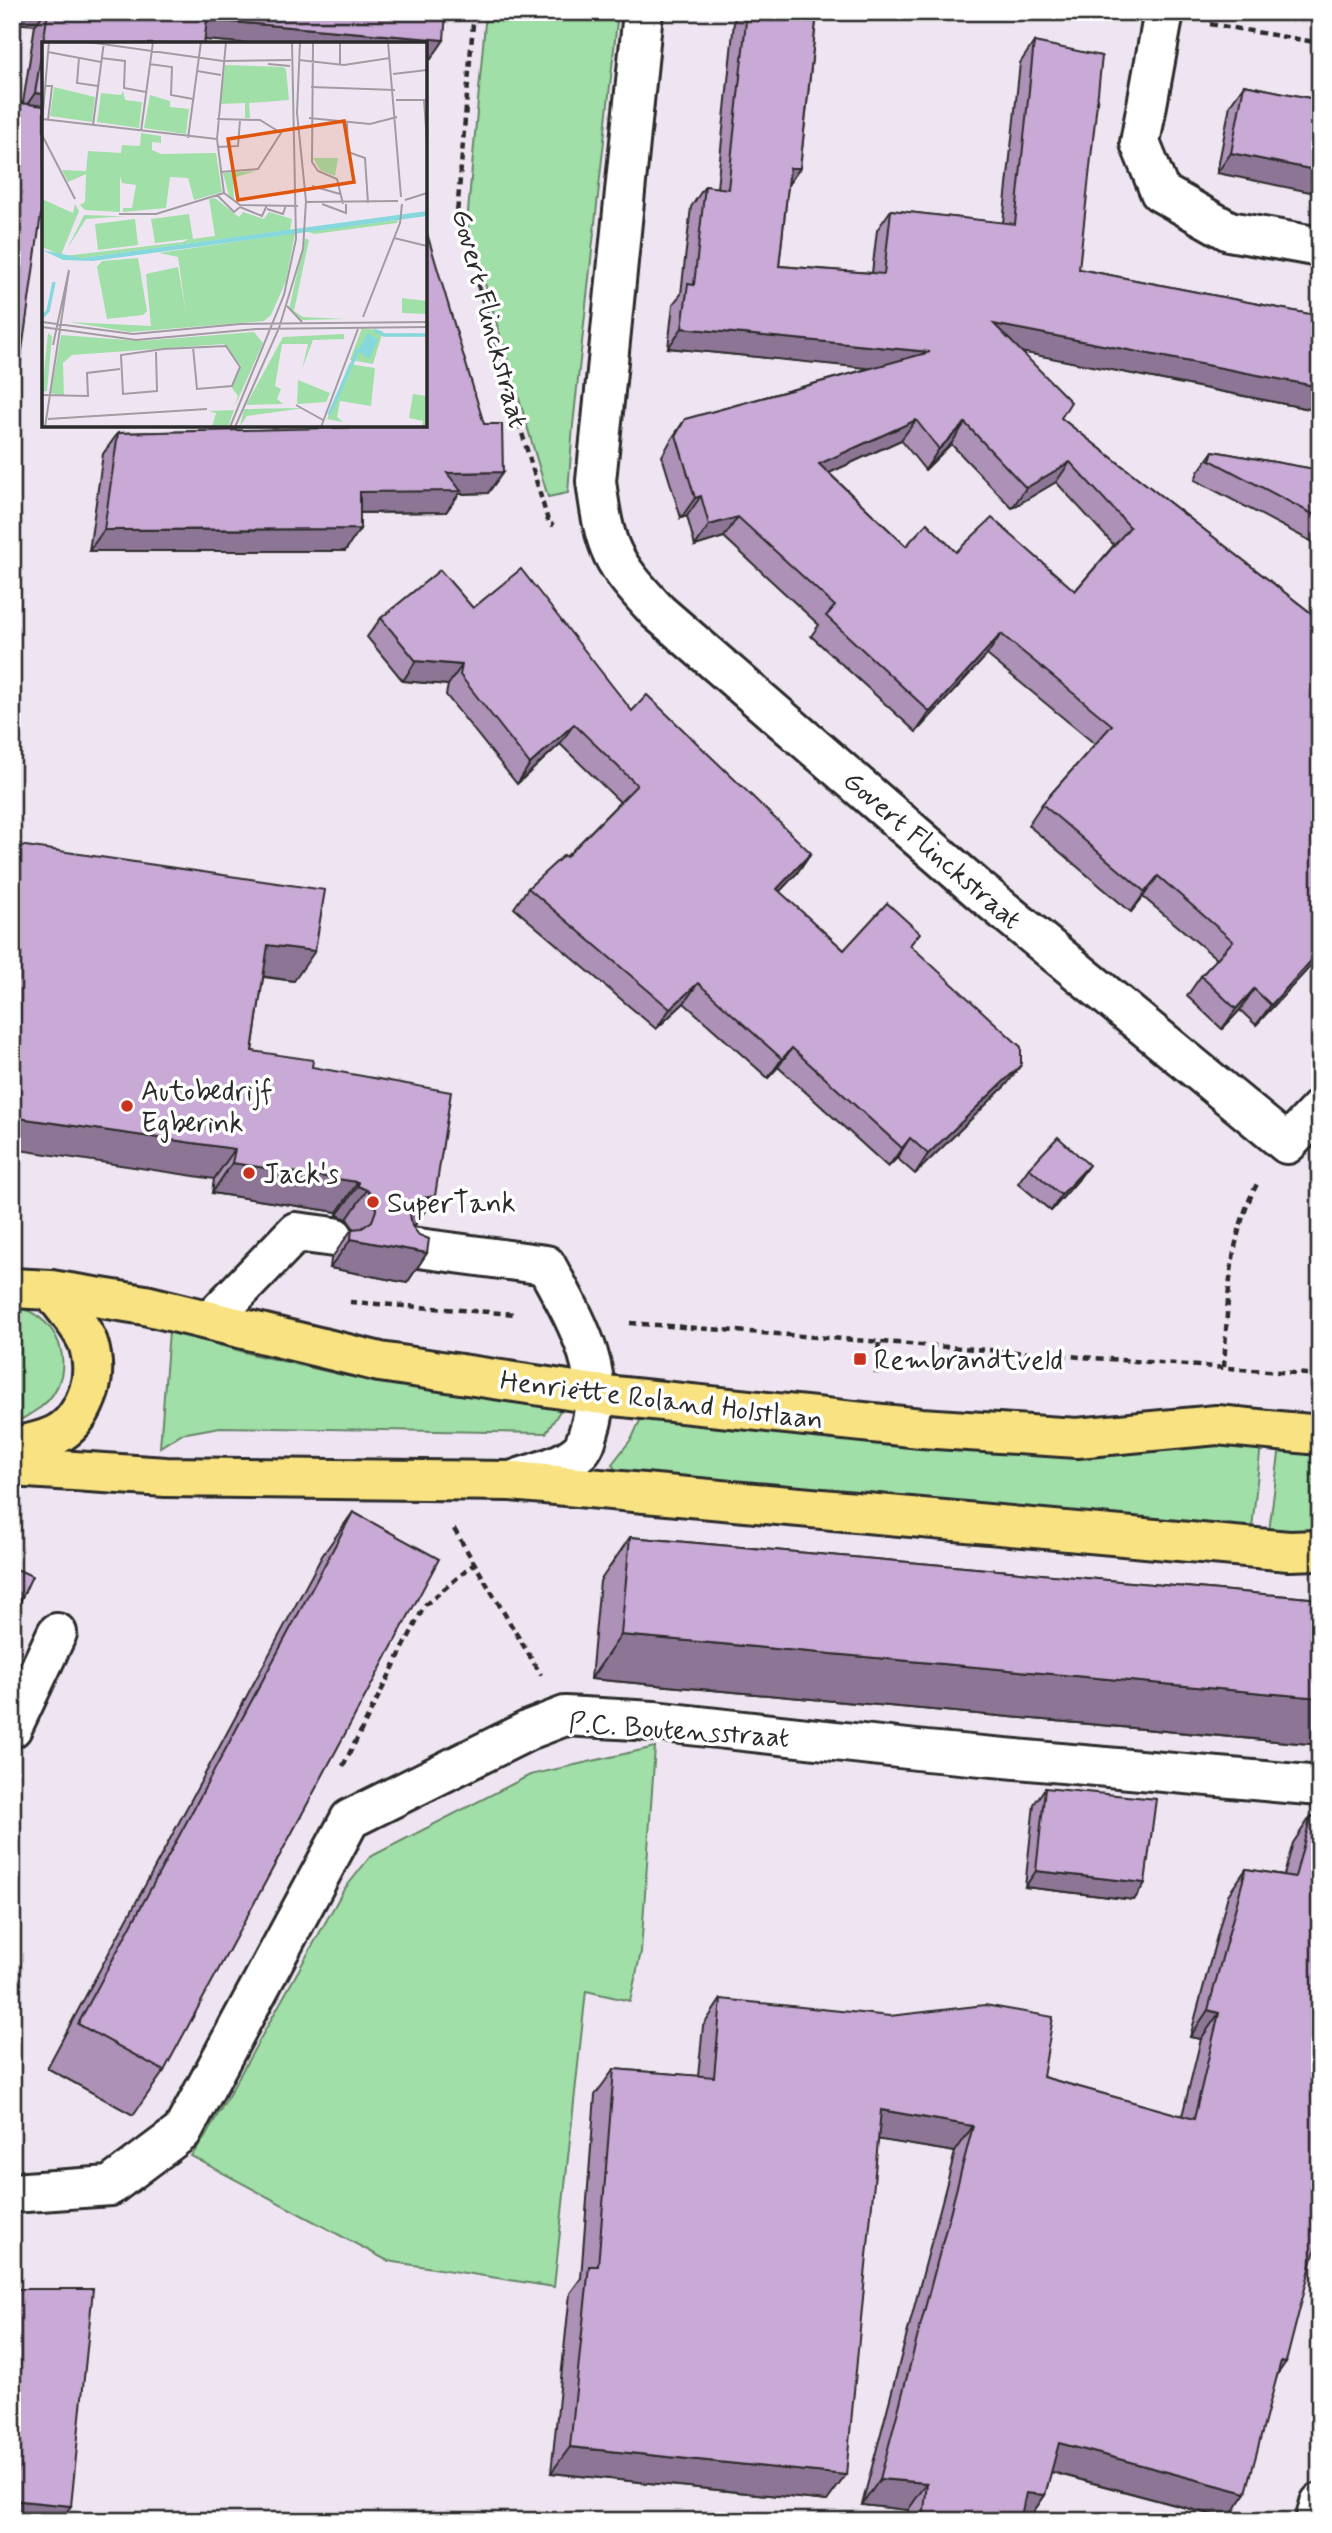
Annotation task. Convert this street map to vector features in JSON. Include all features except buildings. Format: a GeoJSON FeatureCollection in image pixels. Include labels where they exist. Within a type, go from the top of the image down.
{"type":"FeatureCollection","features":[{"type":"Feature","properties":{"kind":"main road","name":"Henriëtte Roland Holstlaan"},"geometry":{"type":"LineString","coordinates":[[12,1288],[51,1290],[212,1319],[380,1363],[596,1394],[921,1427],[1077,1438],[1217,1425],[1320,1435]]}},
{"type":"Feature","properties":{"kind":"main road"},"geometry":{"type":"LineString","coordinates":[[12,1447],[40,1442],[73,1423],[80,1415],[92,1381],[88,1343],[51,1290]]}},
{"type":"Feature","properties":{"kind":"main road"},"geometry":{"type":"LineString","coordinates":[[12,1467],[166,1477],[511,1481],[1289,1551],[1320,1550]]}},
{"type":"Feature","properties":{"kind":"street","name":"Govert Flinckstraat"},"geometry":{"type":"LineString","coordinates":[[643,12],[596,481],[602,533],[620,571],[658,612],[980,891],[1287,1144]]}},
{"type":"Feature","properties":{"kind":"street"},"geometry":{"type":"LineString","coordinates":[[1163,14],[1140,143],[1160,192],[1229,232],[1320,247]]}},
{"type":"Feature","properties":{"kind":"street"},"geometry":{"type":"LineString","coordinates":[[1287,1144],[1320,1110]]}},
{"type":"Feature","properties":{"kind":"street"},"geometry":{"type":"LineString","coordinates":[[212,1319],[296,1232],[334,1237]]}},
{"type":"Feature","properties":{"kind":"street"},"geometry":{"type":"LineString","coordinates":[[411,1247],[546,1265],[575,1319],[592,1360],[596,1394],[592,1422],[581,1450],[563,1462],[511,1481]]}},
{"type":"Feature","properties":{"kind":"street"},"geometry":{"type":"LineString","coordinates":[[12,1728],[57,1633]]}},
{"type":"Feature","properties":{"kind":"street","name":"P.C. Boutensstraat"},"geometry":{"type":"LineString","coordinates":[[12,2193],[110,2186],[182,2132],[350,1819],[531,1729],[565,1716],[654,1721],[926,1751],[1320,1786]]}},
{"type":"Feature","properties":{"kind":"street"},"geometry":{"type":"LineString","coordinates":[[1315,2521],[1320,2503]]}},
{"type":"Feature","properties":{"kind":"path","name":"Govert Flinckstraat"},"geometry":{"type":"LineString","coordinates":[[474,12],[457,214],[549,524],[602,533]]}},
{"type":"Feature","properties":{"kind":"path"},"geometry":{"type":"LineString","coordinates":[[1163,14],[1320,43]]}},
{"type":"Feature","properties":{"kind":"path"},"geometry":{"type":"LineString","coordinates":[[1224,1367],[1232,1257],[1241,1220],[1264,1170],[1287,1144]]}},
{"type":"Feature","properties":{"kind":"path"},"geometry":{"type":"LineString","coordinates":[[345,1301],[1320,1375]]}},
{"type":"Feature","properties":{"kind":"path"},"geometry":{"type":"LineString","coordinates":[[876,1374],[879,1342]]}},
{"type":"Feature","properties":{"kind":"path"},"geometry":{"type":"LineString","coordinates":[[453,1529],[565,1716]]}},
{"type":"Feature","properties":{"kind":"green space"},"geometry":{"type":"Polygon","coordinates":[[[486,12],[618,12],[568,493],[548,497],[467,223],[486,12]]]}},
{"type":"Feature","properties":{"kind":"green space"},"geometry":{"type":"Polygon","coordinates":[[[12,1306],[31,1312],[56,1336],[62,1369],[58,1386],[48,1401],[25,1417],[12,1421],[12,1306]]]}},
{"type":"Feature","properties":{"kind":"green space"},"geometry":{"type":"Polygon","coordinates":[[[169,1331],[255,1355],[347,1376],[554,1406],[560,1411],[546,1433],[220,1427],[181,1434],[160,1447],[169,1331]]]}},
{"type":"Feature","properties":{"kind":"green space"},"geometry":{"type":"Polygon","coordinates":[[[643,1414],[1261,1444],[1252,1529],[617,1473],[612,1464],[632,1438],[643,1414]]]}},
{"type":"Feature","properties":{"kind":"green space"},"geometry":{"type":"Polygon","coordinates":[[[1280,1446],[1320,1450],[1320,1532],[1269,1531],[1280,1446]]]}},
{"type":"Feature","properties":{"kind":"green space"},"geometry":{"type":"Polygon","coordinates":[[[655,1747],[641,1952],[630,2001],[586,1991],[554,2287],[388,2261],[191,2156],[204,2139],[343,1891],[370,1857],[530,1775],[655,1747]]]}},
{"type":"Feature","properties":{"kind":"place","name":"Autobedrijf Egberink"},"geometry":{"type":"Point","coordinates":[127,1106]}},
{"type":"Feature","properties":{"kind":"place","name":"Jack's"},"geometry":{"type":"Point","coordinates":[249,1173]}},
{"type":"Feature","properties":{"kind":"place","name":"SuperTank"},"geometry":{"type":"Point","coordinates":[373,1202]}},
{"type":"Feature","properties":{"kind":"place","name":"Rembrandtveld"},"geometry":{"type":"Point","coordinates":[860,1359]}}]}
